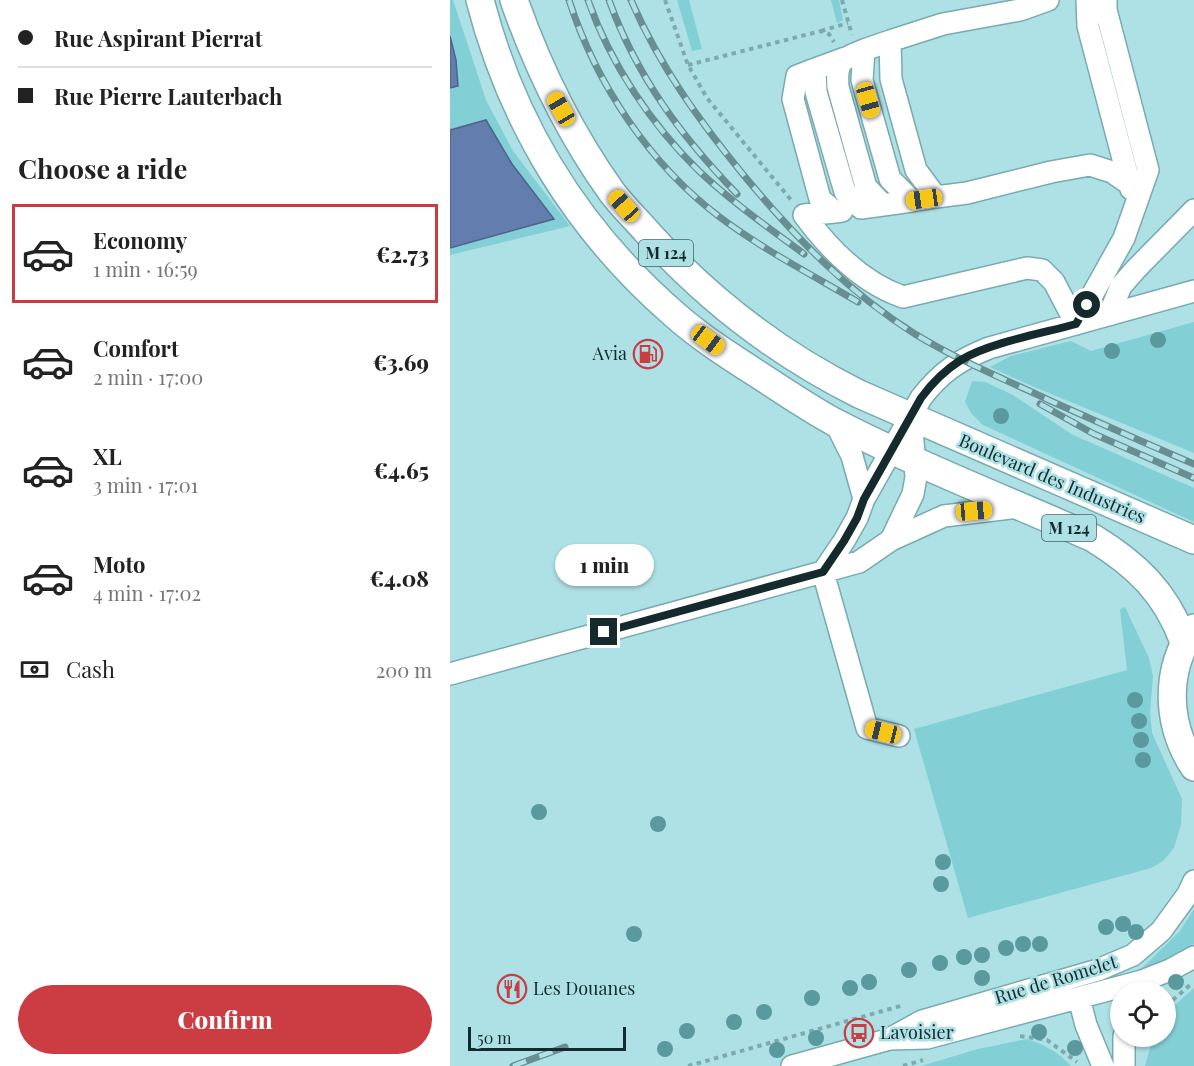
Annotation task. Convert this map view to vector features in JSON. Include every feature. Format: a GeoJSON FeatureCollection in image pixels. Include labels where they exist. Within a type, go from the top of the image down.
{"type":"FeatureCollection","features":[{"type":"Feature","properties":{"kind":"main road","name":"Boulevard des Industries"},"geometry":{"type":"LineString","coordinates":[[480,0],[491,43],[505,81],[569,200],[631,273],[675,316],[725,353],[835,422],[904,456],[1093,538],[1125,560],[1152,584],[1176,621],[1189,635]]}},
{"type":"Feature","properties":{"kind":"main road","name":"Boulevard des Industries"},"geometry":{"type":"LineString","coordinates":[[514,0],[549,88],[611,192],[700,287],[753,330],[828,379],[911,418],[1194,540]]}},
{"type":"Feature","properties":{"kind":"main road"},"geometry":{"type":"LineString","coordinates":[[1189,635],[1175,669],[1172,698],[1175,726],[1185,753],[1194,766]]}},
{"type":"Feature","properties":{"kind":"street"},"geometry":{"type":"LineString","coordinates":[[834,212],[820,199],[793,99],[797,76],[890,40],[943,24],[1020,10],[1048,0]]}},
{"type":"Feature","properties":{"kind":"street"},"geometry":{"type":"LineString","coordinates":[[1087,0],[1088,26],[1131,185],[1134,211]]}},
{"type":"Feature","properties":{"kind":"street"},"geometry":{"type":"LineString","coordinates":[[1076,324],[1124,238],[1148,170],[1106,10],[1106,0]]}},
{"type":"Feature","properties":{"kind":"street"},"geometry":{"type":"LineString","coordinates":[[890,40],[891,79],[916,170],[936,197]]}},
{"type":"Feature","properties":{"kind":"street"},"geometry":{"type":"LineString","coordinates":[[855,54],[890,179],[912,201]]}},
{"type":"Feature","properties":{"kind":"street"},"geometry":{"type":"LineString","coordinates":[[855,54],[837,70],[838,87],[866,187],[883,205]]}},
{"type":"Feature","properties":{"kind":"street"},"geometry":{"type":"LineString","coordinates":[[815,69],[816,92],[845,192],[861,208]]}},
{"type":"Feature","properties":{"kind":"street"},"geometry":{"type":"LineString","coordinates":[[804,215],[967,193],[1051,172],[1090,165],[1112,172],[1131,185]]}},
{"type":"Feature","properties":{"kind":"street"},"geometry":{"type":"LineString","coordinates":[[1109,315],[1121,286],[1194,210]]}},
{"type":"Feature","properties":{"kind":"street"},"geometry":{"type":"LineString","coordinates":[[804,215],[838,256],[884,291],[903,297],[1027,268],[1042,270],[1054,282],[1076,324]]}},
{"type":"Feature","properties":{"kind":"street"},"geometry":{"type":"LineString","coordinates":[[898,736],[867,728],[823,572],[857,518],[864,499],[904,456],[911,418],[932,383],[963,359],[989,348],[1194,291]]}},
{"type":"Feature","properties":{"kind":"street"},"geometry":{"type":"LineString","coordinates":[[835,422],[852,456],[864,499]]}},
{"type":"Feature","properties":{"kind":"street"},"geometry":{"type":"LineString","coordinates":[[891,540],[913,494],[916,477],[904,456]]}},
{"type":"Feature","properties":{"kind":"street"},"geometry":{"type":"LineString","coordinates":[[450,674],[859,562],[891,540],[944,516],[1022,507]]}},
{"type":"Feature","properties":{"kind":"street","name":"Rue de Romelet"},"geometry":{"type":"LineString","coordinates":[[890,1039],[922,1021],[1098,970],[1132,955],[1161,931],[1188,894],[1194,881]]}},
{"type":"Feature","properties":{"kind":"street"},"geometry":{"type":"LineString","coordinates":[[1102,1065],[1086,1025],[1079,998],[1132,955]]}},
{"type":"Feature","properties":{"kind":"street","name":"Rue de Romelet"},"geometry":{"type":"LineString","coordinates":[[1148,981],[1194,957]]}},
{"type":"Feature","properties":{"kind":"street","name":"Rue de Romelet"},"geometry":{"type":"LineString","coordinates":[[792,1066],[890,1039],[927,1038],[1110,992]]}},
{"type":"Feature","properties":{"kind":"street"},"geometry":{"type":"LineString","coordinates":[[1124,1047],[1124,1066]]}},
{"type":"Feature","properties":{"kind":"path"},"geometry":{"type":"LineString","coordinates":[[665,0],[688,65],[713,107],[767,174],[804,215]]}},
{"type":"Feature","properties":{"kind":"path"},"geometry":{"type":"LineString","coordinates":[[842,0],[853,37],[855,54]]}},
{"type":"Feature","properties":{"kind":"path"},"geometry":{"type":"LineString","coordinates":[[688,65],[848,23]]}},
{"type":"Feature","properties":{"kind":"path"},"geometry":{"type":"LineString","coordinates":[[820,31],[829,34],[855,54]]}},
{"type":"Feature","properties":{"kind":"path"},"geometry":{"type":"LineString","coordinates":[[1176,996],[1194,980]]}},
{"type":"Feature","properties":{"kind":"path"},"geometry":{"type":"LineString","coordinates":[[1016,1036],[1047,1040],[1083,1066],[1102,1065]]}},
{"type":"Feature","properties":{"kind":"path"},"geometry":{"type":"LineString","coordinates":[[903,1066],[932,1057]]}},
{"type":"Feature","properties":{"kind":"shaded area"},"geometry":{"type":"Polygon","coordinates":[[[450,0],[453,0],[486,100],[513,151],[570,226],[450,255],[450,0]]]}},
{"type":"Feature","properties":{"kind":"shaded area"},"geometry":{"type":"Polygon","coordinates":[[[677,0],[689,0],[702,49],[692,51],[677,0]]]}},
{"type":"Feature","properties":{"kind":"shaded area"},"geometry":{"type":"Polygon","coordinates":[[[831,0],[839,0],[843,20],[837,23],[831,0]]]}},
{"type":"Feature","properties":{"kind":"shaded area"},"geometry":{"type":"Polygon","coordinates":[[[450,36],[456,60],[458,86],[450,88],[450,36]]]}},
{"type":"Feature","properties":{"kind":"shaded area"},"geometry":{"type":"Polygon","coordinates":[[[486,120],[512,164],[554,219],[450,248],[450,130],[486,120]]]}},
{"type":"Feature","properties":{"kind":"shaded area"},"geometry":{"type":"Polygon","coordinates":[[[1194,322],[1194,453],[990,367],[1011,356],[1071,341],[1091,351],[1194,322]]]}},
{"type":"Feature","properties":{"kind":"shaded area"},"geometry":{"type":"Polygon","coordinates":[[[972,381],[985,382],[1013,395],[1073,435],[1194,488],[1194,522],[983,425],[971,413],[965,402],[972,381]]]}},
{"type":"Feature","properties":{"kind":"shaded area"},"geometry":{"type":"Polygon","coordinates":[[[1125,607],[1149,658],[1153,676],[1150,712],[1152,733],[1182,799],[1181,824],[1174,848],[1163,861],[1151,868],[968,918],[914,729],[1127,670],[1120,609],[1125,607]]]}},
{"type":"Feature","properties":{"kind":"shaded area"},"geometry":{"type":"Polygon","coordinates":[[[1194,909],[1194,944],[1176,957],[1136,974],[1180,931],[1194,909]]]}},
{"type":"Feature","properties":{"kind":"shaded area"},"geometry":{"type":"Polygon","coordinates":[[[1194,988],[1194,1066],[1145,1066],[1150,1047],[1176,1047],[1176,1004],[1194,988]]]}},
{"type":"Feature","properties":{"kind":"shaded area"},"geometry":{"type":"Polygon","coordinates":[[[1026,1039],[1050,1049],[1071,1066],[921,1066],[978,1049],[1026,1039]]]}},
{"type":"Feature","properties":{"kind":"railway"},"geometry":{"type":"LineString","coordinates":[[569,0],[580,31],[610,92],[628,121],[671,173],[695,197],[737,230],[858,302]]}},
{"type":"Feature","properties":{"kind":"railway"},"geometry":{"type":"LineString","coordinates":[[588,0],[620,70],[665,135],[712,183],[804,254]]}},
{"type":"Feature","properties":{"kind":"railway"},"geometry":{"type":"LineString","coordinates":[[609,0],[633,55],[662,104],[697,150],[737,194]]}},
{"type":"Feature","properties":{"kind":"railway"},"geometry":{"type":"LineString","coordinates":[[631,0],[668,71],[697,115],[765,200],[804,243],[845,282],[915,334],[966,362],[1194,464]]}},
{"type":"Feature","properties":{"kind":"railway"},"geometry":{"type":"LineString","coordinates":[[1040,404],[1094,434],[1194,478]]}},
{"type":"Feature","properties":{"kind":"railway"},"geometry":{"type":"LineString","coordinates":[[513,1066],[565,1047]]}},
{"type":"Feature","properties":{"kind":"place","name":"Avia"},"geometry":{"type":"Point","coordinates":[648,354]}},
{"type":"Feature","properties":{"kind":"place","name":"Les Douanes"},"geometry":{"type":"Point","coordinates":[512,989]}},
{"type":"Feature","properties":{"kind":"place","name":"Lavoisier"},"geometry":{"type":"Point","coordinates":[859,1033]}},
{"type":"Feature","properties":{"kind":"route"},"geometry":{"type":"LineString","coordinates":[[604,632],[823,572],[844,541],[857,518],[864,499],[921,398],[932,383],[963,359],[989,348],[1076,324],[1087,305]]}}]}
